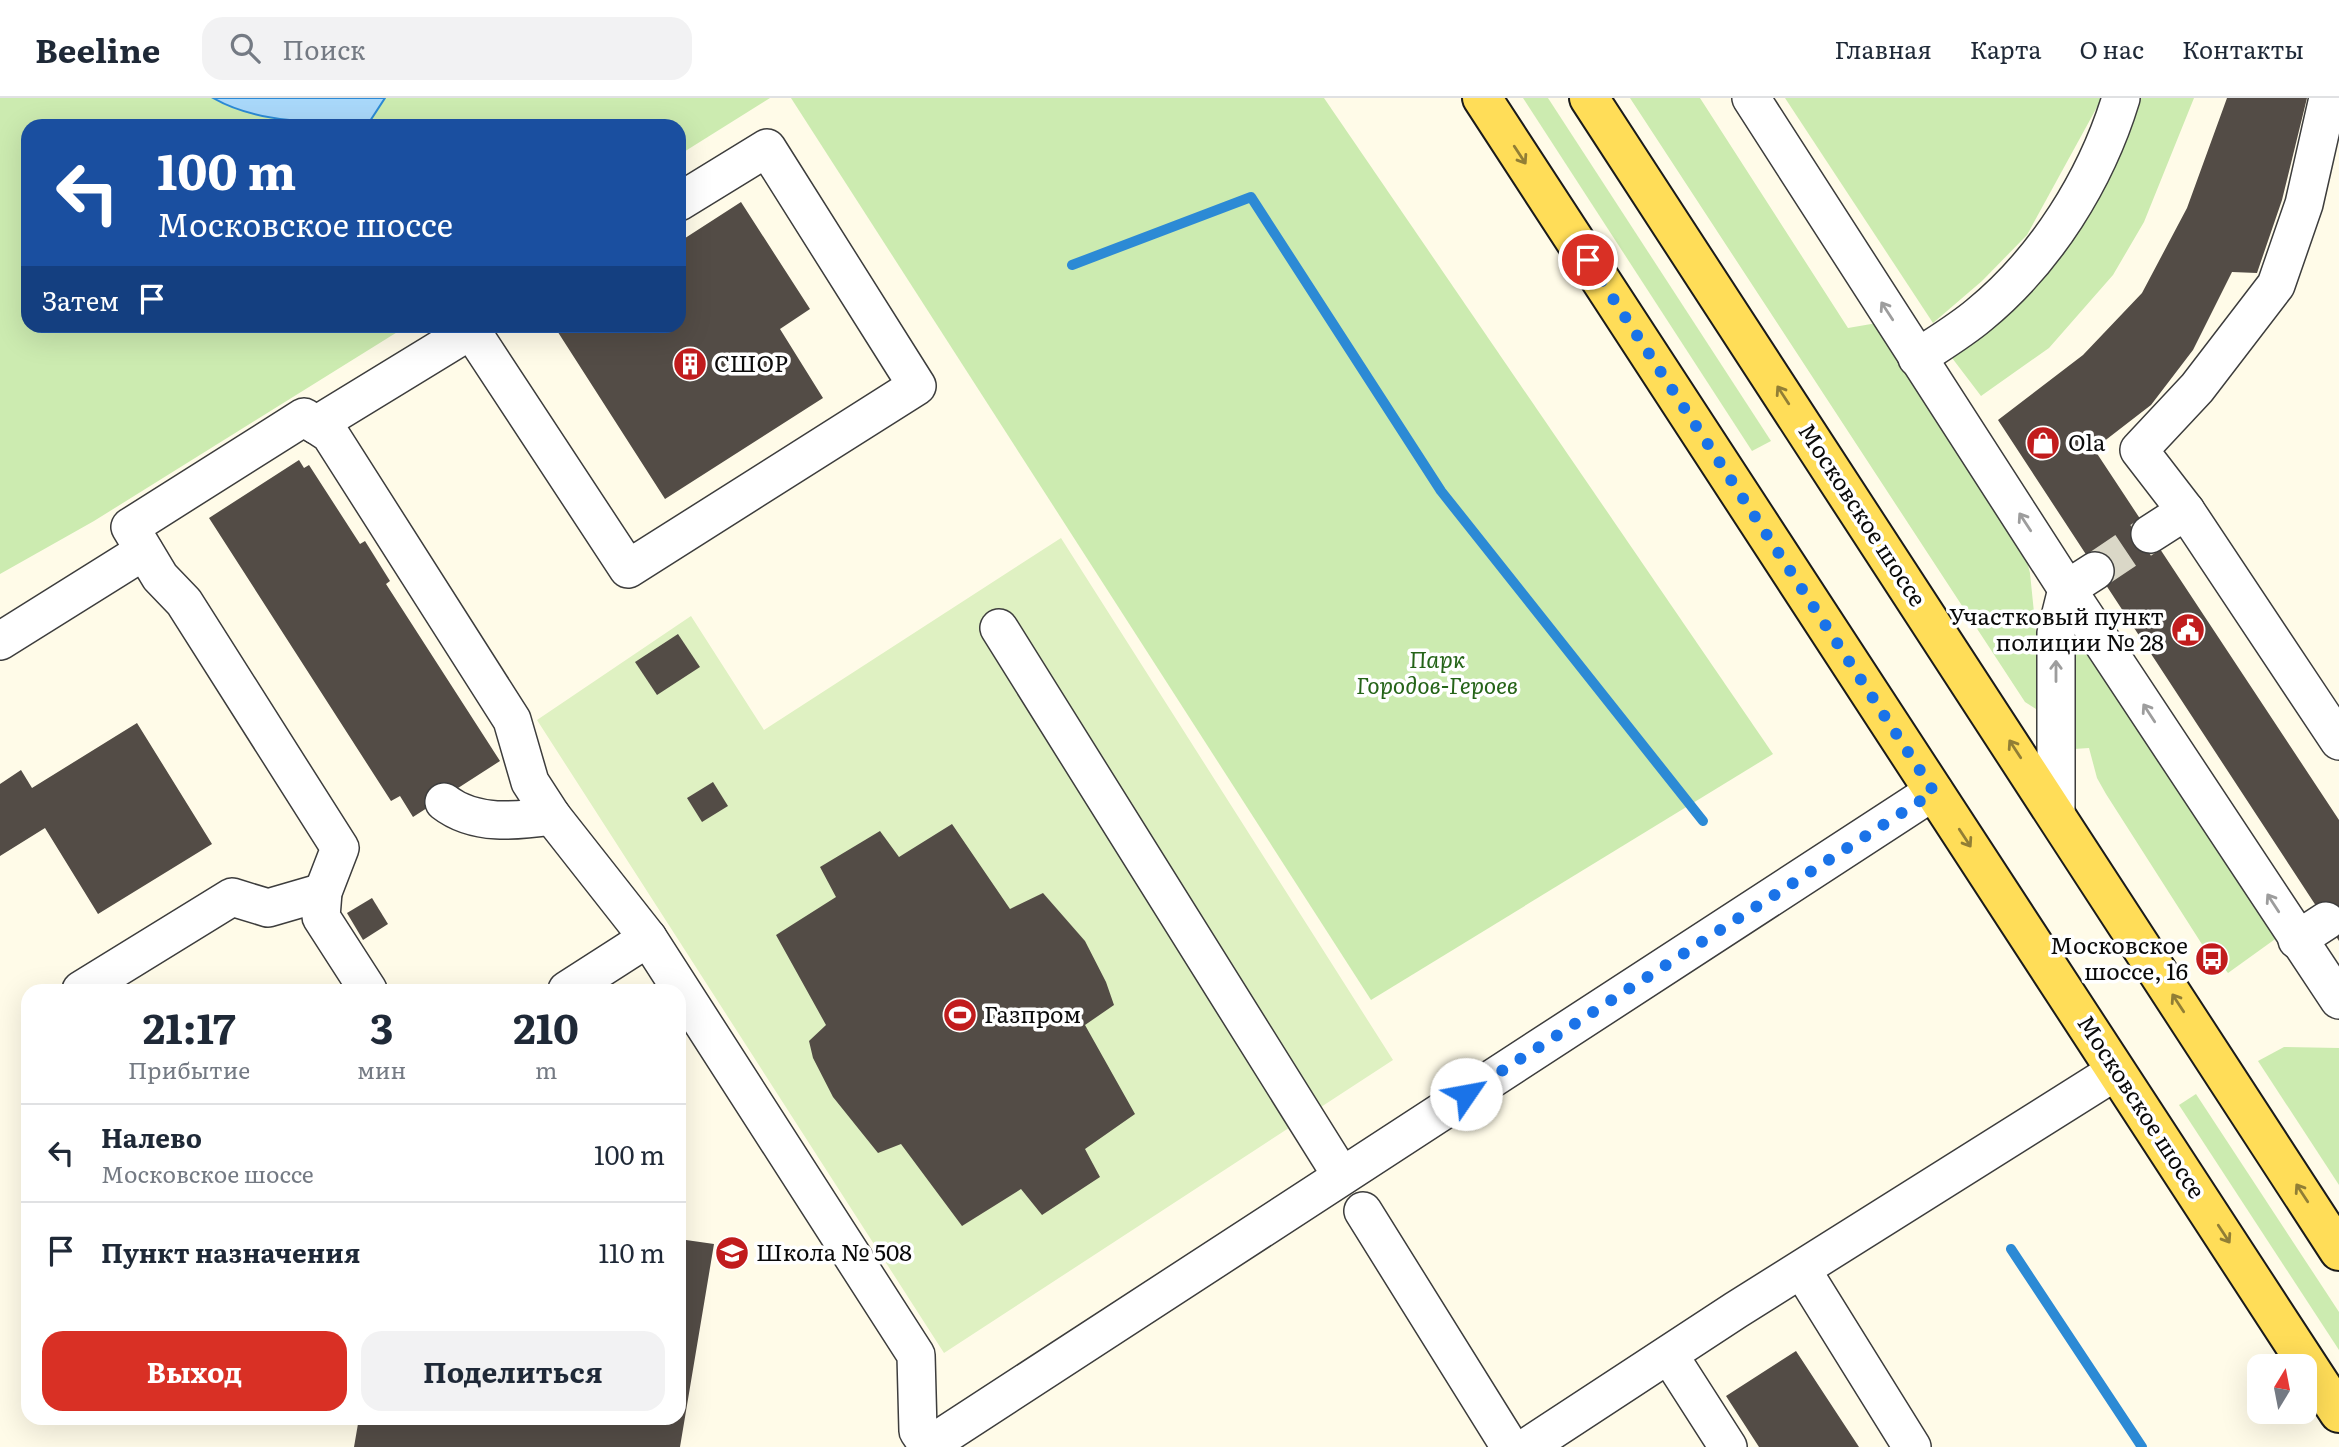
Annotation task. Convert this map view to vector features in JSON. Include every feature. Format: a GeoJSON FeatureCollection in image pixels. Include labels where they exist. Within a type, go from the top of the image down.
{"type":"FeatureCollection","features":[{"type":"Feature","properties":{"kind":"main road","name":"Московское шоссе"},"geometry":{"type":"LineString","coordinates":[[1482,98],[2339,1413]]}},
{"type":"Feature","properties":{"kind":"main road","name":"Московское шоссе"},"geometry":{"type":"LineString","coordinates":[[1589,98],[2056,812],[2339,1251]]}},
{"type":"Feature","properties":{"kind":"street"},"geometry":{"type":"LineString","coordinates":[[1751,98],[1917,358],[2081,580],[2312,930],[2339,1000]]}},
{"type":"Feature","properties":{"kind":"street"},"geometry":{"type":"LineString","coordinates":[[1917,358],[1980,315],[2033,261],[2078,199],[2110,132],[2120,98]]}},
{"type":"Feature","properties":{"kind":"street"},"geometry":{"type":"LineString","coordinates":[[2329,98],[2304,204],[2276,285],[2197,388],[2139,450],[2186,511],[2339,740]]}},
{"type":"Feature","properties":{"kind":"street"},"geometry":{"type":"LineString","coordinates":[[478,333],[628,569],[917,386],[767,148],[686,198]]}},
{"type":"Feature","properties":{"kind":"street"},"geometry":{"type":"LineString","coordinates":[[316,425],[467,333]]}},
{"type":"Feature","properties":{"kind":"street"},"geometry":{"type":"LineString","coordinates":[[364,984],[321,917],[323,892],[340,849],[184,602],[160,577],[130,527],[304,418],[330,434],[512,720],[530,782],[552,816],[648,938],[678,984]]}},
{"type":"Feature","properties":{"kind":"street"},"geometry":{"type":"LineString","coordinates":[[2150,534],[2186,511]]}},
{"type":"Feature","properties":{"kind":"street"},"geometry":{"type":"LineString","coordinates":[[0,641],[144,551]]}},
{"type":"Feature","properties":{"kind":"street"},"geometry":{"type":"LineString","coordinates":[[2056,812],[2056,633],[2081,580]]}},
{"type":"Feature","properties":{"kind":"street"},"geometry":{"type":"LineString","coordinates":[[999,628],[1340,1175]]}},
{"type":"Feature","properties":{"kind":"street"},"geometry":{"type":"LineString","coordinates":[[686,997],[916,1355],[918,1431],[928,1447],[1340,1175],[1934,792]]}},
{"type":"Feature","properties":{"kind":"street"},"geometry":{"type":"LineString","coordinates":[[444,803],[453,809],[503,822],[552,816]]}},
{"type":"Feature","properties":{"kind":"street"},"geometry":{"type":"LineString","coordinates":[[91,984],[232,897],[268,908],[323,892]]}},
{"type":"Feature","properties":{"kind":"street"},"geometry":{"type":"LineString","coordinates":[[576,984],[648,938]]}},
{"type":"Feature","properties":{"kind":"street"},"geometry":{"type":"LineString","coordinates":[[1527,1447],[2116,1071]]}},
{"type":"Feature","properties":{"kind":"street"},"geometry":{"type":"LineString","coordinates":[[1363,1211],[1510,1447]]}},
{"type":"Feature","properties":{"kind":"street"},"geometry":{"type":"LineString","coordinates":[[1802,1270],[1913,1447]]}},
{"type":"Feature","properties":{"kind":"street"},"geometry":{"type":"LineString","coordinates":[[1670,1355],[1718,1444]]}},
{"type":"Feature","properties":{"kind":"green space"},"geometry":{"type":"Polygon","coordinates":[[[0,98],[770,98],[686,151],[686,119],[21,119],[21,333],[396,333],[94,521],[0,574],[0,98]]]}},
{"type":"Feature","properties":{"kind":"green space","name":"Парк Городов-Героев"},"geometry":{"type":"Polygon","coordinates":[[[791,98],[1324,98],[1773,754],[1371,1000],[791,98]]]}},
{"type":"Feature","properties":{"kind":"green space"},"geometry":{"type":"Polygon","coordinates":[[[1523,98],[1548,98],[1771,441],[1752,451],[1523,98]]]}},
{"type":"Feature","properties":{"kind":"green space"},"geometry":{"type":"Polygon","coordinates":[[[1630,98],[1700,98],[1848,328],[1877,323],[2023,545],[2030,573],[2042,692],[2041,704],[2036,709],[2025,702],[1630,98]]]}},
{"type":"Feature","properties":{"kind":"green space"},"geometry":{"type":"Polygon","coordinates":[[[1785,98],[2102,98],[2027,235],[1982,281],[1933,323],[1785,98]]]}},
{"type":"Feature","properties":{"kind":"green space"},"geometry":{"type":"Polygon","coordinates":[[[2139,98],[2194,98],[2144,222],[2113,275],[2049,348],[1981,396],[1946,350],[2085,214],[2118,159],[2139,98]]]}},
{"type":"Feature","properties":{"kind":"green space"},"geometry":{"type":"Polygon","coordinates":[[[1061,538],[1393,1060],[944,1353],[537,720],[691,616],[764,730],[1061,538]]]}},
{"type":"Feature","properties":{"kind":"green space"},"geometry":{"type":"Polygon","coordinates":[[[2073,632],[2278,937],[2228,973],[2208,947],[2205,949],[2106,794],[2097,778],[2089,748],[2074,749],[2073,632]]]}},
{"type":"Feature","properties":{"kind":"green space"},"geometry":{"type":"Polygon","coordinates":[[[2284,1047],[2339,1048],[2339,1185],[2258,1061],[2284,1047]]]}},
{"type":"Feature","properties":{"kind":"green space"},"geometry":{"type":"Polygon","coordinates":[[[2196,1094],[2339,1312],[2339,1350],[2179,1105],[2196,1094]]]}},
{"type":"Feature","properties":{"kind":"water"},"geometry":{"type":"Polygon","coordinates":[[[213,98],[385,98],[371,119],[282,119],[231,107],[213,98]]]}},
{"type":"Feature","properties":{"kind":"building"},"geometry":{"type":"Polygon","coordinates":[[[2227,98],[2307,98],[2282,200],[2257,273],[2232,272],[2193,350],[2151,405],[2094,449],[2339,820],[2339,941],[1998,420],[2083,355],[2142,293],[2187,208],[2227,98]]]}},
{"type":"Feature","properties":{"kind":"building","name":"СШОР"},"geometry":{"type":"Polygon","coordinates":[[[741,202],[810,309],[780,329],[823,398],[665,499],[558,333],[686,333],[686,237],[741,202]]]}},
{"type":"Feature","properties":{"kind":"building"},"geometry":{"type":"Polygon","coordinates":[[[299,460],[304,468],[309,465],[360,544],[365,541],[390,581],[386,584],[500,761],[413,817],[400,796],[391,801],[209,518],[299,460]]]}},
{"type":"Feature","properties":{"kind":"building"},"geometry":{"type":"Polygon","coordinates":[[[678,634],[700,667],[657,695],[635,662],[678,634]]]}},
{"type":"Feature","properties":{"kind":"building"},"geometry":{"type":"Polygon","coordinates":[[[137,723],[212,844],[98,914],[45,828],[0,856],[0,784],[21,770],[32,788],[137,723]]]}},
{"type":"Feature","properties":{"kind":"building"},"geometry":{"type":"Polygon","coordinates":[[[713,782],[728,806],[702,822],[687,798],[713,782]]]}},
{"type":"Feature","properties":{"kind":"building","name":"Газпром"},"geometry":{"type":"Polygon","coordinates":[[[952,824],[1010,909],[1043,893],[1085,941],[1106,982],[1114,1005],[1085,1025],[1135,1114],[1085,1149],[1100,1177],[1042,1215],[1021,1189],[962,1226],[901,1144],[878,1153],[833,1097],[813,1058],[809,1041],[826,1025],[776,935],[836,897],[820,867],[880,831],[899,857],[952,824]]]}},
{"type":"Feature","properties":{"kind":"building"},"geometry":{"type":"Polygon","coordinates":[[[372,898],[388,924],[363,940],[347,913],[372,898]]]}},
{"type":"Feature","properties":{"kind":"building"},"geometry":{"type":"Polygon","coordinates":[[[686,1240],[714,1244],[686,1411],[686,1240]]]}},
{"type":"Feature","properties":{"kind":"building"},"geometry":{"type":"Polygon","coordinates":[[[1796,1351],[1859,1447],[1759,1447],[1726,1396],[1796,1351]]]}},
{"type":"Feature","properties":{"kind":"building"},"geometry":{"type":"Polygon","coordinates":[[[358,1425],[684,1425],[680,1447],[354,1447],[358,1425]]]}},
{"type":"Feature","properties":{"kind":"waterway"},"geometry":{"type":"LineString","coordinates":[[1072,265],[1251,197],[1441,491],[1703,821]]}},
{"type":"Feature","properties":{"kind":"waterway"},"geometry":{"type":"LineString","coordinates":[[2011,1249],[2142,1447]]}},
{"type":"Feature","properties":{"kind":"tunnel"},"geometry":{"type":"LineString","coordinates":[[2095,571],[2150,534]]}},
{"type":"Feature","properties":{"kind":"place","name":"СШОР"},"geometry":{"type":"Point","coordinates":[690,364]}},
{"type":"Feature","properties":{"kind":"place","name":"Ola"},"geometry":{"type":"Point","coordinates":[2043,443]}},
{"type":"Feature","properties":{"kind":"place","name":"Участковый пункт полиции № 28"},"geometry":{"type":"Point","coordinates":[2188,630]}},
{"type":"Feature","properties":{"kind":"place","name":"Московское шоссе, 16"},"geometry":{"type":"Point","coordinates":[2212,959]}},
{"type":"Feature","properties":{"kind":"place","name":"Газпром"},"geometry":{"type":"Point","coordinates":[960,1015]}},
{"type":"Feature","properties":{"kind":"place","name":"Школа № 508"},"geometry":{"type":"Point","coordinates":[732,1253]}},
{"type":"Feature","properties":{"kind":"route"},"geometry":{"type":"LineString","coordinates":[[1466,1094],[1934,792],[1588,260]]}}]}
